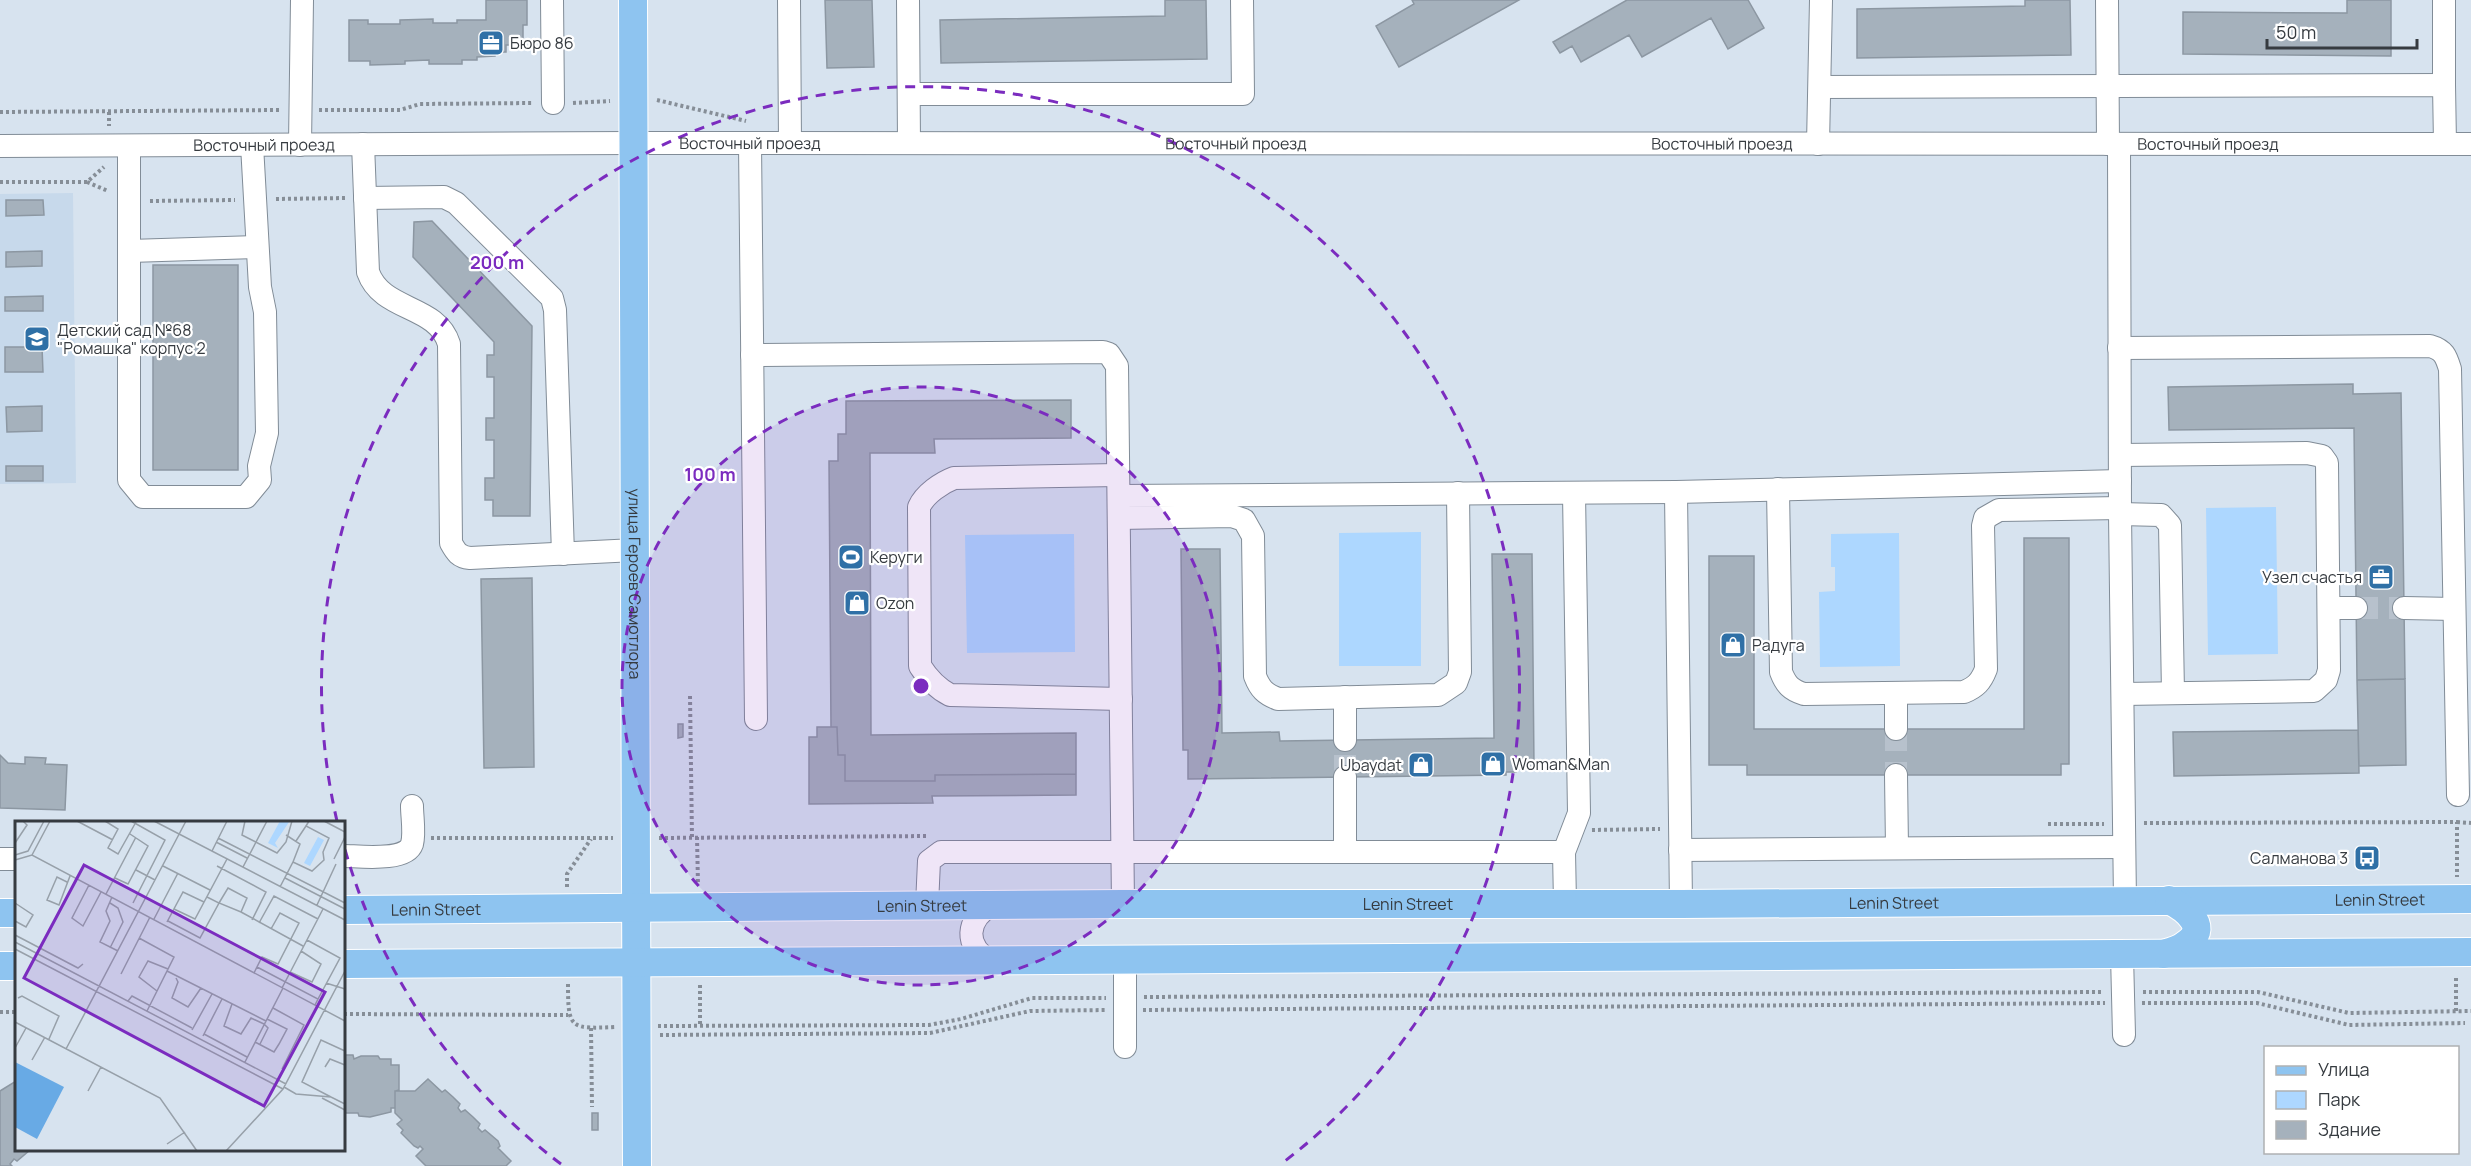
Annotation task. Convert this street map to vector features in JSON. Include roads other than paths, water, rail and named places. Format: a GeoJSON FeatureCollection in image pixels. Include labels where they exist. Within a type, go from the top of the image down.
{"type":"FeatureCollection","features":[{"type":"Feature","properties":{"kind":"main road","name":"улица Героев Самотлора"},"geometry":{"type":"LineString","coordinates":[[633,0],[637,1166]]}},
{"type":"Feature","properties":{"kind":"main road","name":"Lenin Street"},"geometry":{"type":"LineString","coordinates":[[345,910],[927,905],[1681,904],[2471,899]]}},
{"type":"Feature","properties":{"kind":"main road"},"geometry":{"type":"LineString","coordinates":[[2163,954],[2185,946],[2195,932],[2196,924],[2187,910],[2169,900]]}},
{"type":"Feature","properties":{"kind":"main road"},"geometry":{"type":"LineString","coordinates":[[345,964],[2471,952]]}},
{"type":"Feature","properties":{"kind":"street"},"geometry":{"type":"LineString","coordinates":[[300,145],[302,0]]}},
{"type":"Feature","properties":{"kind":"street"},"geometry":{"type":"LineString","coordinates":[[552,0],[553,103]]}},
{"type":"Feature","properties":{"kind":"street"},"geometry":{"type":"LineString","coordinates":[[789,0],[790,143]]}},
{"type":"Feature","properties":{"kind":"street"},"geometry":{"type":"LineString","coordinates":[[908,0],[909,143]]}},
{"type":"Feature","properties":{"kind":"street"},"geometry":{"type":"LineString","coordinates":[[909,94],[1243,94],[1242,0]]}},
{"type":"Feature","properties":{"kind":"street"},"geometry":{"type":"LineString","coordinates":[[1818,144],[1821,0]]}},
{"type":"Feature","properties":{"kind":"street"},"geometry":{"type":"LineString","coordinates":[[2107,0],[2107,86],[2113,144],[2120,348],[2125,901]]}},
{"type":"Feature","properties":{"kind":"street"},"geometry":{"type":"LineString","coordinates":[[2444,0],[2445,144]]}},
{"type":"Feature","properties":{"kind":"street"},"geometry":{"type":"LineString","coordinates":[[1820,87],[2444,85]]}},
{"type":"Feature","properties":{"kind":"street"},"geometry":{"type":"LineString","coordinates":[[752,133],[756,719]]}},
{"type":"Feature","properties":{"kind":"street","name":"Восточный проезд"},"geometry":{"type":"LineString","coordinates":[[0,146],[633,143],[752,133],[790,143],[2471,144]]}},
{"type":"Feature","properties":{"kind":"street"},"geometry":{"type":"LineString","coordinates":[[363,144],[368,272],[372,283],[384,295],[440,325],[449,344],[451,543],[456,552],[462,557],[470,558],[635,550]]}},
{"type":"Feature","properties":{"kind":"street"},"geometry":{"type":"LineString","coordinates":[[129,146],[129,480],[143,497],[246,497],[260,480],[259,466],[267,433],[265,312],[260,287],[252,145]]}},
{"type":"Feature","properties":{"kind":"street"},"geometry":{"type":"LineString","coordinates":[[365,198],[444,197],[456,203],[552,298],[555,310],[562,554]]}},
{"type":"Feature","properties":{"kind":"street"},"geometry":{"type":"LineString","coordinates":[[130,251],[257,247]]}},
{"type":"Feature","properties":{"kind":"street"},"geometry":{"type":"LineString","coordinates":[[2120,348],[2430,346],[2441,349],[2447,357],[2450,369],[2458,795]]}},
{"type":"Feature","properties":{"kind":"street"},"geometry":{"type":"LineString","coordinates":[[752,355],[1109,354],[1117,366],[1123,904]]}},
{"type":"Feature","properties":{"kind":"street"},"geometry":{"type":"LineString","coordinates":[[2120,455],[2307,453],[2322,456],[2327,463],[2329,608],[2329,670],[2326,680],[2314,690],[2122,694]]}},
{"type":"Feature","properties":{"kind":"street"},"geometry":{"type":"LineString","coordinates":[[1120,699],[950,695],[943,692],[924,673],[920,666],[919,507],[922,500],[945,482],[954,478],[1118,485],[1458,493],[1676,492],[2120,481]]}},
{"type":"Feature","properties":{"kind":"street"},"geometry":{"type":"LineString","coordinates":[[1778,489],[1781,672],[1785,684],[1794,691],[1804,694],[1964,692],[1982,680],[1986,669],[1983,526],[1985,518],[1999,510],[2120,511],[2161,515],[2169,525],[2173,693]]}},
{"type":"Feature","properties":{"kind":"street"},"geometry":{"type":"LineString","coordinates":[[1565,903],[1564,852],[1579,813],[1575,492]]}},
{"type":"Feature","properties":{"kind":"street"},"geometry":{"type":"LineString","coordinates":[[1676,492],[1681,904]]}},
{"type":"Feature","properties":{"kind":"street"},"geometry":{"type":"LineString","coordinates":[[1119,518],[1232,516],[1244,519],[1253,536],[1255,676],[1259,688],[1268,695],[1278,699],[1438,695],[1456,683],[1460,672],[1458,493]]}},
{"type":"Feature","properties":{"kind":"street"},"geometry":{"type":"LineString","coordinates":[[2329,608],[2356,608]]}},
{"type":"Feature","properties":{"kind":"street"},"geometry":{"type":"LineString","coordinates":[[2404,608],[2454,609]]}},
{"type":"Feature","properties":{"kind":"street"},"geometry":{"type":"LineString","coordinates":[[1896,693],[1896,729]]}},
{"type":"Feature","properties":{"kind":"street"},"geometry":{"type":"LineString","coordinates":[[1345,697],[1345,740]]}},
{"type":"Feature","properties":{"kind":"street"},"geometry":{"type":"LineString","coordinates":[[1896,775],[1897,848]]}},
{"type":"Feature","properties":{"kind":"street"},"geometry":{"type":"LineString","coordinates":[[1345,777],[1345,852]]}},
{"type":"Feature","properties":{"kind":"street"},"geometry":{"type":"LineString","coordinates":[[345,856],[392,856],[408,851],[411,844],[412,806]]}},
{"type":"Feature","properties":{"kind":"street"},"geometry":{"type":"LineString","coordinates":[[1680,850],[2124,847]]}},
{"type":"Feature","properties":{"kind":"street"},"geometry":{"type":"LineString","coordinates":[[927,905],[929,861],[941,852],[1564,852]]}},
{"type":"Feature","properties":{"kind":"street"},"geometry":{"type":"LineString","coordinates":[[990,961],[976,948],[971,931],[976,916],[992,905]]}},
{"type":"Feature","properties":{"kind":"street"},"geometry":{"type":"LineString","coordinates":[[2122,955],[2124,1035]]}},
{"type":"Feature","properties":{"kind":"street"},"geometry":{"type":"LineString","coordinates":[[1125,960],[1125,1047]]}},
{"type":"Feature","properties":{"kind":"tunnel"},"geometry":{"type":"LineString","coordinates":[[2356,608],[2404,608]]}},
{"type":"Feature","properties":{"kind":"tunnel"},"geometry":{"type":"LineString","coordinates":[[1896,729],[1896,775]]}},
{"type":"Feature","properties":{"kind":"tunnel"},"geometry":{"type":"LineString","coordinates":[[1345,740],[1345,777]]}},
{"type":"Feature","properties":{"kind":"place","name":"Бюро 86"},"geometry":{"type":"Point","coordinates":[491,43]}},
{"type":"Feature","properties":{"kind":"place","name":"Детский сад №68 \"Ромашка\" корпус 2"},"geometry":{"type":"Point","coordinates":[37,339]}},
{"type":"Feature","properties":{"kind":"place","name":"Керуги"},"geometry":{"type":"Point","coordinates":[851,557]}},
{"type":"Feature","properties":{"kind":"place","name":"Узел счастья"},"geometry":{"type":"Point","coordinates":[2381,577]}},
{"type":"Feature","properties":{"kind":"place","name":"Ozon"},"geometry":{"type":"Point","coordinates":[857,603]}},
{"type":"Feature","properties":{"kind":"place","name":"Радуга"},"geometry":{"type":"Point","coordinates":[1733,645]}},
{"type":"Feature","properties":{"kind":"place","name":"Woman&Man"},"geometry":{"type":"Point","coordinates":[1493,764]}},
{"type":"Feature","properties":{"kind":"place","name":"Ubaydat"},"geometry":{"type":"Point","coordinates":[1421,765]}},
{"type":"Feature","properties":{"kind":"place","name":"Салманова 3"},"geometry":{"type":"Point","coordinates":[2367,858]}}]}
